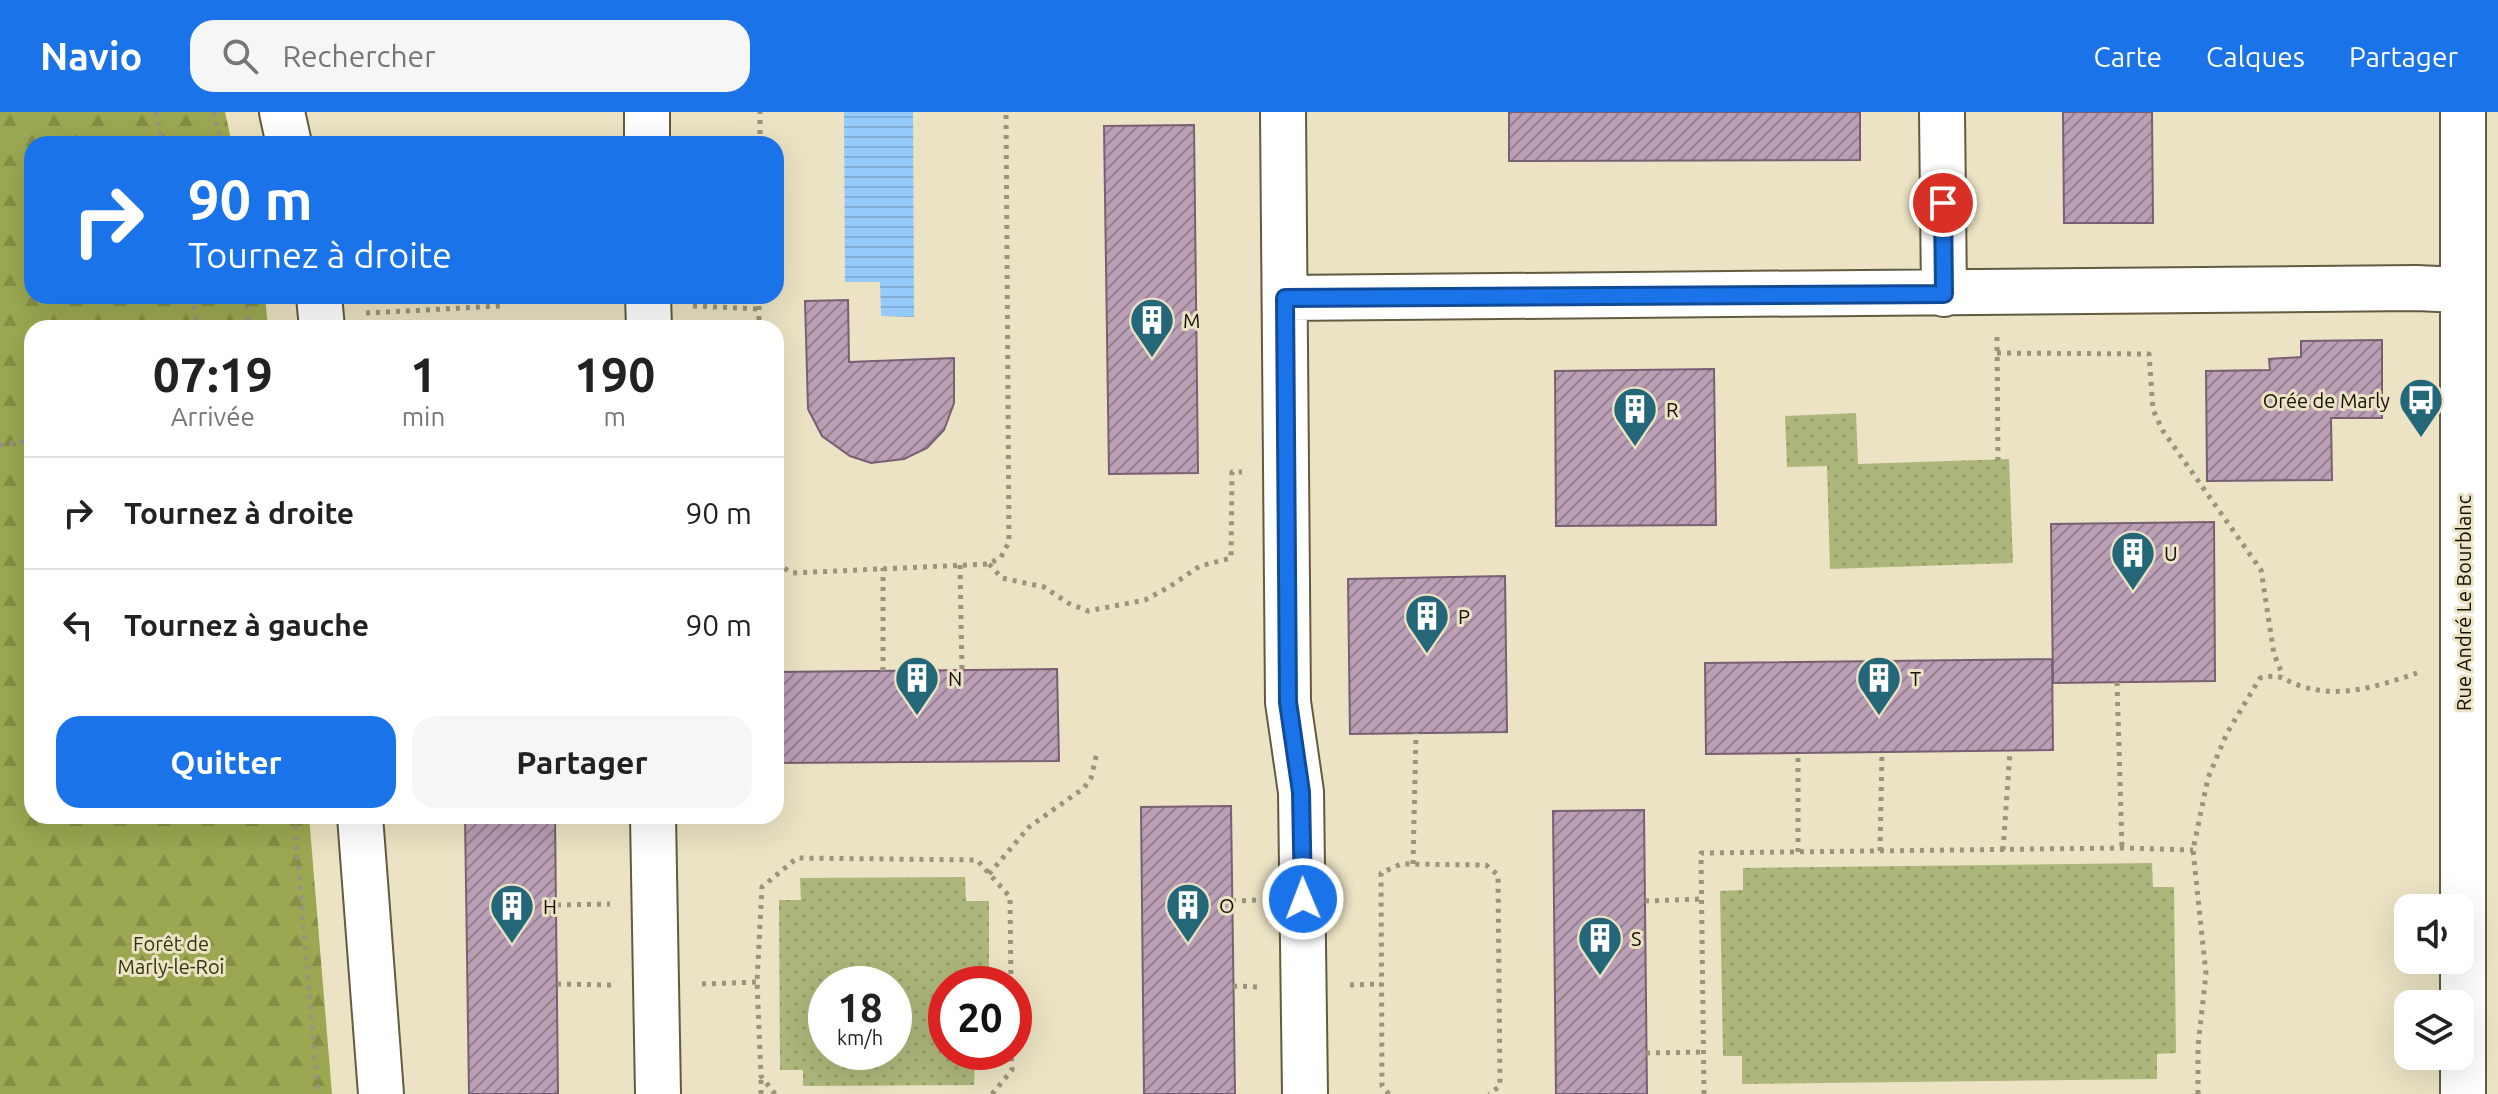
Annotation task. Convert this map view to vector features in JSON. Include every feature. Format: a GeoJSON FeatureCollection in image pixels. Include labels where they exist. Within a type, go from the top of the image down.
{"type":"FeatureCollection","features":[{"type":"Feature","properties":{"kind":"street"},"geometry":{"type":"LineString","coordinates":[[282,112],[287,136]]}},
{"type":"Feature","properties":{"kind":"street"},"geometry":{"type":"LineString","coordinates":[[647,112],[647,136]]}},
{"type":"Feature","properties":{"kind":"street"},"geometry":{"type":"LineString","coordinates":[[1283,112],[1288,702],[1301,792],[1305,1094]]}},
{"type":"Feature","properties":{"kind":"street"},"geometry":{"type":"LineString","coordinates":[[1942,112],[1944,294]]}},
{"type":"Feature","properties":{"kind":"street","name":"Rue André Le Bourblanc"},"geometry":{"type":"LineString","coordinates":[[2463,112],[2461,290],[2480,569],[2481,735],[2463,1094]]}},
{"type":"Feature","properties":{"kind":"street"},"geometry":{"type":"LineString","coordinates":[[1285,298],[2461,290]]}},
{"type":"Feature","properties":{"kind":"street"},"geometry":{"type":"LineString","coordinates":[[361,824],[381,1094]]}},
{"type":"Feature","properties":{"kind":"street"},"geometry":{"type":"LineString","coordinates":[[653,824],[658,1094]]}},
{"type":"Feature","properties":{"kind":"path"},"geometry":{"type":"LineString","coordinates":[[156,112],[161,136]]}},
{"type":"Feature","properties":{"kind":"path"},"geometry":{"type":"LineString","coordinates":[[214,112],[220,136]]}},
{"type":"Feature","properties":{"kind":"path"},"geometry":{"type":"LineString","coordinates":[[760,112],[760,136]]}},
{"type":"Feature","properties":{"kind":"path"},"geometry":{"type":"LineString","coordinates":[[784,568],[792,573],[989,564],[1001,557],[1009,542],[1006,112]]}},
{"type":"Feature","properties":{"kind":"path"},"geometry":{"type":"LineString","coordinates":[[1997,293],[1998,460]]}},
{"type":"Feature","properties":{"kind":"path"},"geometry":{"type":"LineString","coordinates":[[759,304],[759,320]]}},
{"type":"Feature","properties":{"kind":"path"},"geometry":{"type":"LineString","coordinates":[[320,313],[501,306]]}},
{"type":"Feature","properties":{"kind":"path"},"geometry":{"type":"LineString","coordinates":[[648,309],[759,309]]}},
{"type":"Feature","properties":{"kind":"path"},"geometry":{"type":"LineString","coordinates":[[1997,353],[2149,354],[2153,410],[2163,431],[2261,570],[2274,654],[2284,677]]}},
{"type":"Feature","properties":{"kind":"path"},"geometry":{"type":"LineString","coordinates":[[0,445],[24,441]]}},
{"type":"Feature","properties":{"kind":"path"},"geometry":{"type":"LineString","coordinates":[[989,564],[1002,578],[1044,587],[1068,603],[1088,611],[1145,600],[1200,566],[1231,558],[1232,472],[1285,470]]}},
{"type":"Feature","properties":{"kind":"path"},"geometry":{"type":"LineString","coordinates":[[960,565],[962,671]]}},
{"type":"Feature","properties":{"kind":"path"},"geometry":{"type":"LineString","coordinates":[[883,568],[883,671]]}},
{"type":"Feature","properties":{"kind":"path"},"geometry":{"type":"LineString","coordinates":[[2198,1094],[2198,1046],[2206,974],[2193,850],[2208,778],[2227,733],[2260,678],[2284,677],[2299,686],[2355,691],[2417,673]]}},
{"type":"Feature","properties":{"kind":"path"},"geometry":{"type":"LineString","coordinates":[[2117,682],[2122,848]]}},
{"type":"Feature","properties":{"kind":"path"},"geometry":{"type":"LineString","coordinates":[[1413,864],[1416,733]]}},
{"type":"Feature","properties":{"kind":"path"},"geometry":{"type":"LineString","coordinates":[[2003,850],[2010,751]]}},
{"type":"Feature","properties":{"kind":"path"},"geometry":{"type":"LineString","coordinates":[[989,874],[1029,827],[1084,788],[1091,778],[1097,752]]}},
{"type":"Feature","properties":{"kind":"path"},"geometry":{"type":"LineString","coordinates":[[1880,852],[1882,752]]}},
{"type":"Feature","properties":{"kind":"path"},"geometry":{"type":"LineString","coordinates":[[1798,753],[1798,852]]}},
{"type":"Feature","properties":{"kind":"path"},"geometry":{"type":"LineString","coordinates":[[295,824],[318,1094]]}},
{"type":"Feature","properties":{"kind":"path"},"geometry":{"type":"LineString","coordinates":[[1704,1094],[1701,853],[2122,848],[2193,850]]}},
{"type":"Feature","properties":{"kind":"path"},"geometry":{"type":"LineString","coordinates":[[761,1094],[757,982],[762,887],[797,858],[977,860],[1010,897],[1011,966]]}},
{"type":"Feature","properties":{"kind":"path"},"geometry":{"type":"LineString","coordinates":[[1389,1094],[1382,1086],[1381,873],[1401,864],[1486,865],[1498,875],[1500,1086],[1489,1094]]}},
{"type":"Feature","properties":{"kind":"path"},"geometry":{"type":"LineString","coordinates":[[1645,901],[1702,899]]}},
{"type":"Feature","properties":{"kind":"path"},"geometry":{"type":"LineString","coordinates":[[656,986],[757,982]]}},
{"type":"Feature","properties":{"kind":"path"},"geometry":{"type":"LineString","coordinates":[[1646,1053],[1704,1052]]}},
{"type":"Feature","properties":{"kind":"path"},"geometry":{"type":"LineString","coordinates":[[992,1094],[1012,1070]]}},
{"type":"Feature","properties":{"kind":"path"},"geometry":{"type":"LineString","coordinates":[[761,1076],[775,1094]]}},
{"type":"Feature","properties":{"kind":"green space","name":"Forêt de Marly-le-Roi"},"geometry":{"type":"Polygon","coordinates":[[[0,112],[225,112],[230,136],[24,136],[24,304],[266,304],[267,320],[24,320],[24,824],[310,824],[332,1094],[0,1094],[0,112]]]}},
{"type":"Feature","properties":{"kind":"green space"},"geometry":{"type":"Polygon","coordinates":[[[1856,413],[1858,464],[2009,459],[2013,563],[1830,569],[1827,466],[1787,467],[1785,416],[1856,413]]]}},
{"type":"Feature","properties":{"kind":"green space"},"geometry":{"type":"Polygon","coordinates":[[[2152,863],[2153,887],[2174,887],[2176,1053],[2157,1054],[2157,1079],[1742,1084],[1742,1056],[1723,1056],[1720,891],[1743,890],[1743,868],[2152,863]]]}},
{"type":"Feature","properties":{"kind":"green space"},"geometry":{"type":"Polygon","coordinates":[[[965,877],[966,901],[989,901],[989,966],[928,966],[928,1070],[975,1070],[974,1085],[803,1086],[803,1070],[780,1070],[779,900],[801,900],[800,878],[965,877]]]}},
{"type":"Feature","properties":{"kind":"water"},"geometry":{"type":"Polygon","coordinates":[[[844,112],[913,112],[914,317],[881,316],[880,282],[845,282],[844,112]]]}},
{"type":"Feature","properties":{"kind":"building"},"geometry":{"type":"Polygon","coordinates":[[[1509,112],[1860,112],[1860,160],[1509,161],[1509,112]]]}},
{"type":"Feature","properties":{"kind":"building"},"geometry":{"type":"Polygon","coordinates":[[[2063,112],[2152,112],[2153,223],[2064,223],[2063,112]]]}},
{"type":"Feature","properties":{"kind":"building","name":"M"},"geometry":{"type":"Polygon","coordinates":[[[1194,125],[1198,473],[1109,474],[1104,126],[1194,125]]]}},
{"type":"Feature","properties":{"kind":"building"},"geometry":{"type":"Polygon","coordinates":[[[848,300],[849,362],[954,358],[954,403],[944,430],[927,448],[904,459],[871,463],[850,456],[822,436],[808,409],[805,301],[848,300]]]}},
{"type":"Feature","properties":{"kind":"building"},"geometry":{"type":"Polygon","coordinates":[[[2382,340],[2382,418],[2331,418],[2332,480],[2207,481],[2206,371],[2270,370],[2269,359],[2301,357],[2301,341],[2382,340]]]}},
{"type":"Feature","properties":{"kind":"building","name":"R"},"geometry":{"type":"Polygon","coordinates":[[[1714,369],[1716,525],[1556,526],[1555,371],[1714,369]]]}},
{"type":"Feature","properties":{"kind":"building","name":"U"},"geometry":{"type":"Polygon","coordinates":[[[2214,522],[2215,681],[2053,683],[2051,524],[2214,522]]]}},
{"type":"Feature","properties":{"kind":"building","name":"P"},"geometry":{"type":"Polygon","coordinates":[[[1505,576],[1507,732],[1350,734],[1348,579],[1505,576]]]}},
{"type":"Feature","properties":{"kind":"building","name":"T"},"geometry":{"type":"Polygon","coordinates":[[[2052,659],[2053,750],[1706,754],[1705,663],[2052,659]]]}},
{"type":"Feature","properties":{"kind":"building","name":"N"},"geometry":{"type":"Polygon","coordinates":[[[1057,669],[1059,761],[784,763],[784,672],[1057,669]]]}},
{"type":"Feature","properties":{"kind":"building","name":"O"},"geometry":{"type":"Polygon","coordinates":[[[1231,806],[1235,1094],[1144,1094],[1141,807],[1231,806]]]}},
{"type":"Feature","properties":{"kind":"building","name":"S"},"geometry":{"type":"Polygon","coordinates":[[[1644,810],[1647,1094],[1556,1094],[1553,811],[1644,810]]]}},
{"type":"Feature","properties":{"kind":"building","name":"H"},"geometry":{"type":"Polygon","coordinates":[[[465,824],[555,824],[558,1094],[469,1094],[465,824]]]}},
{"type":"Feature","properties":{"kind":"place","name":"M"},"geometry":{"type":"Point","coordinates":[1152,359]}},
{"type":"Feature","properties":{"kind":"place","name":"Orée de Marly"},"geometry":{"type":"Point","coordinates":[2421,439]}},
{"type":"Feature","properties":{"kind":"place","name":"R"},"geometry":{"type":"Point","coordinates":[1635,448]}},
{"type":"Feature","properties":{"kind":"place","name":"U"},"geometry":{"type":"Point","coordinates":[2133,592]}},
{"type":"Feature","properties":{"kind":"place","name":"P"},"geometry":{"type":"Point","coordinates":[1427,655]}},
{"type":"Feature","properties":{"kind":"place","name":"N"},"geometry":{"type":"Point","coordinates":[917,717]}},
{"type":"Feature","properties":{"kind":"place","name":"T"},"geometry":{"type":"Point","coordinates":[1879,717]}},
{"type":"Feature","properties":{"kind":"place","name":"O"},"geometry":{"type":"Point","coordinates":[1188,944]}},
{"type":"Feature","properties":{"kind":"place","name":"H"},"geometry":{"type":"Point","coordinates":[512,945]}},
{"type":"Feature","properties":{"kind":"place","name":"S"},"geometry":{"type":"Point","coordinates":[1600,977]}},
{"type":"Feature","properties":{"kind":"route"},"geometry":{"type":"LineString","coordinates":[[1303,899],[1301,792],[1288,702],[1285,298],[1944,294],[1943,203]]}}]}
